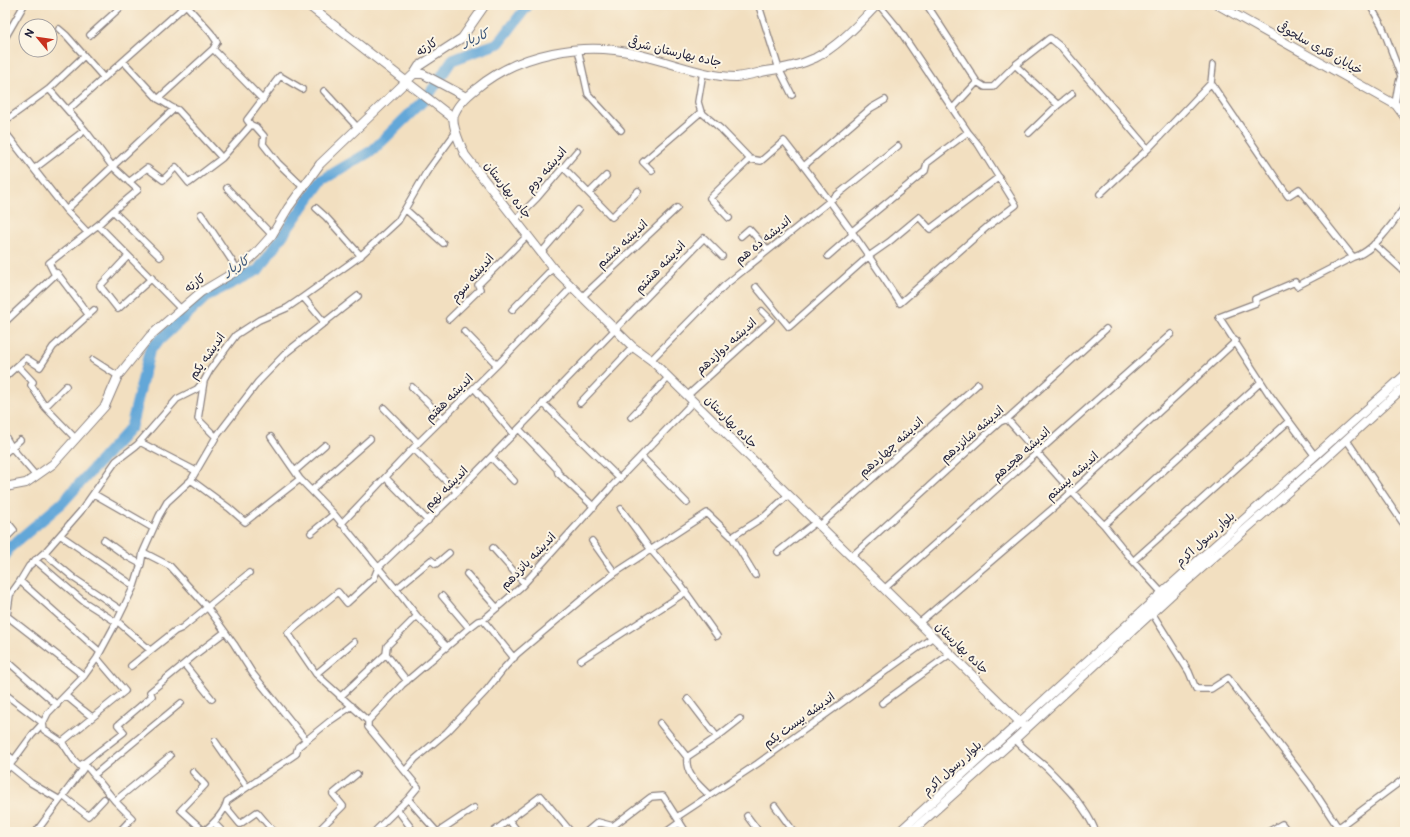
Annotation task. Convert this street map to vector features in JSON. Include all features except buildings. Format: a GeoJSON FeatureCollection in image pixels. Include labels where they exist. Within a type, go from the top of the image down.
{"type":"FeatureCollection","features":[{"type":"Feature","properties":{"kind":"street"},"geometry":{"type":"LineString","coordinates":[[5,38],[24,5]]}},
{"type":"Feature","properties":{"kind":"street"},"geometry":{"type":"LineString","coordinates":[[90,35],[123,5]]}},
{"type":"Feature","properties":{"kind":"street"},"geometry":{"type":"LineString","coordinates":[[68,110],[186,5],[218,42],[213,49],[158,100]]}},
{"type":"Feature","properties":{"kind":"street"},"geometry":{"type":"LineString","coordinates":[[308,5],[453,118],[454,114],[464,100],[445,85],[419,74]]}},
{"type":"Feature","properties":{"kind":"street","name":"کارته"},"geometry":{"type":"LineString","coordinates":[[5,487],[26,483],[53,464],[105,406],[118,376],[150,336],[202,292],[238,270],[256,253],[272,235],[288,208],[320,164],[408,82],[419,74],[419,66],[462,38],[485,5]]}},
{"type":"Feature","properties":{"kind":"street"},"geometry":{"type":"LineString","coordinates":[[703,72],[698,102],[701,112],[750,159],[761,161],[784,141],[804,166],[869,256],[900,303],[987,227],[1016,204],[978,144],[968,132],[898,28],[878,5]]}},
{"type":"Feature","properties":{"kind":"street","name":"جاده بهارستان شرقی"},"geometry":{"type":"LineString","coordinates":[[464,100],[494,75],[535,58],[562,50],[595,49],[635,53],[703,72],[737,77],[779,69],[815,58],[826,51],[841,40],[878,5]]}},
{"type":"Feature","properties":{"kind":"street"},"geometry":{"type":"LineString","coordinates":[[927,5],[977,82],[985,87],[993,87],[1015,65],[1050,38],[1061,47],[1148,149]]}},
{"type":"Feature","properties":{"kind":"street","name":"خیابان فکری سلجوقی"},"geometry":{"type":"LineString","coordinates":[[1218,5],[1395,104],[1405,117]]}},
{"type":"Feature","properties":{"kind":"street"},"geometry":{"type":"LineString","coordinates":[[1370,5],[1382,26],[1401,76],[1395,104]]}},
{"type":"Feature","properties":{"kind":"street"},"geometry":{"type":"LineString","coordinates":[[759,6],[779,69],[792,95]]}},
{"type":"Feature","properties":{"kind":"street"},"geometry":{"type":"LineString","coordinates":[[58,29],[66,35],[104,78]]}},
{"type":"Feature","properties":{"kind":"street"},"geometry":{"type":"LineString","coordinates":[[213,49],[263,100]]}},
{"type":"Feature","properties":{"kind":"street"},"geometry":{"type":"LineString","coordinates":[[578,49],[588,94],[621,130]]}},
{"type":"Feature","properties":{"kind":"street"},"geometry":{"type":"LineString","coordinates":[[5,121],[48,90],[84,56]]}},
{"type":"Feature","properties":{"kind":"street"},"geometry":{"type":"LineString","coordinates":[[123,61],[158,100],[164,101],[174,109],[178,110],[222,158]]}},
{"type":"Feature","properties":{"kind":"street"},"geometry":{"type":"LineString","coordinates":[[1015,65],[1058,105]]}},
{"type":"Feature","properties":{"kind":"street"},"geometry":{"type":"LineString","coordinates":[[1100,194],[1148,149],[1211,83],[1213,65]]}},
{"type":"Feature","properties":{"kind":"street"},"geometry":{"type":"LineString","coordinates":[[302,89],[280,76],[247,120],[264,136],[263,144],[278,163],[304,188]]}},
{"type":"Feature","properties":{"kind":"street"},"geometry":{"type":"LineString","coordinates":[[953,108],[977,82]]}},
{"type":"Feature","properties":{"kind":"street"},"geometry":{"type":"LineString","coordinates":[[1211,83],[1288,196],[1299,189],[1353,257]]}},
{"type":"Feature","properties":{"kind":"street"},"geometry":{"type":"LineString","coordinates":[[48,90],[85,130],[112,166],[138,190],[113,210],[98,225],[49,262],[55,275]]}},
{"type":"Feature","properties":{"kind":"street"},"geometry":{"type":"LineString","coordinates":[[324,91],[358,128]]}},
{"type":"Feature","properties":{"kind":"street"},"geometry":{"type":"LineString","coordinates":[[1029,132],[1072,94]]}},
{"type":"Feature","properties":{"kind":"street"},"geometry":{"type":"LineString","coordinates":[[804,166],[871,108],[885,100]]}},
{"type":"Feature","properties":{"kind":"street"},"geometry":{"type":"LineString","coordinates":[[66,210],[174,109]]}},
{"type":"Feature","properties":{"kind":"street"},"geometry":{"type":"LineString","coordinates":[[652,171],[643,162],[701,112]]}},
{"type":"Feature","properties":{"kind":"street","name":"جاده بهارستان"},"geometry":{"type":"LineString","coordinates":[[453,118],[458,140],[465,155],[553,268],[633,347],[651,360],[1024,725]]}},
{"type":"Feature","properties":{"kind":"street"},"geometry":{"type":"LineString","coordinates":[[129,182],[147,168],[163,180],[176,167],[189,183],[222,158],[251,124]]}},
{"type":"Feature","properties":{"kind":"street"},"geometry":{"type":"LineString","coordinates":[[34,169],[85,130]]}},
{"type":"Feature","properties":{"kind":"street"},"geometry":{"type":"LineString","coordinates":[[5,132],[66,210],[87,232]]}},
{"type":"Feature","properties":{"kind":"street","name":"اندیشه یکم"},"geometry":{"type":"LineString","coordinates":[[6,617],[10,595],[29,566],[44,553],[81,511],[116,461],[140,442],[177,399],[197,390],[236,335],[259,320],[287,308],[361,256],[398,221],[426,173],[456,132]]}},
{"type":"Feature","properties":{"kind":"street"},"geometry":{"type":"LineString","coordinates":[[828,256],[852,233],[925,171],[927,163],[968,132]]}},
{"type":"Feature","properties":{"kind":"street","name":"اندیشه ده هم"},"geometry":{"type":"LineString","coordinates":[[651,360],[724,286],[898,146]]}},
{"type":"Feature","properties":{"kind":"street","name":"اندیشه دوم"},"geometry":{"type":"LineString","coordinates":[[515,220],[564,168],[577,151]]}},
{"type":"Feature","properties":{"kind":"street"},"geometry":{"type":"LineString","coordinates":[[729,218],[710,198],[750,159]]}},
{"type":"Feature","properties":{"kind":"street"},"geometry":{"type":"LineString","coordinates":[[564,168],[612,217],[638,191]]}},
{"type":"Feature","properties":{"kind":"street"},"geometry":{"type":"LineString","coordinates":[[589,194],[606,176]]}},
{"type":"Feature","properties":{"kind":"street"},"geometry":{"type":"LineString","coordinates":[[756,287],[789,327],[869,256],[889,242],[919,217],[930,229],[999,177]]}},
{"type":"Feature","properties":{"kind":"street"},"geometry":{"type":"LineString","coordinates":[[227,188],[272,235]]}},
{"type":"Feature","properties":{"kind":"street"},"geometry":{"type":"LineString","coordinates":[[1315,456],[1261,382],[1236,341],[1219,317],[1256,303],[1255,299],[1295,282],[1297,286],[1353,257],[1359,256],[1390,228],[1405,206]]}},
{"type":"Feature","properties":{"kind":"street"},"geometry":{"type":"LineString","coordinates":[[316,208],[361,256]]}},
{"type":"Feature","properties":{"kind":"street","name":"اندیشه ششم"},"geometry":{"type":"LineString","coordinates":[[582,297],[677,208]]}},
{"type":"Feature","properties":{"kind":"street"},"geometry":{"type":"LineString","coordinates":[[405,209],[443,243]]}},
{"type":"Feature","properties":{"kind":"street"},"geometry":{"type":"LineString","coordinates":[[113,210],[160,256]]}},
{"type":"Feature","properties":{"kind":"street"},"geometry":{"type":"LineString","coordinates":[[540,253],[578,210]]}},
{"type":"Feature","properties":{"kind":"street"},"geometry":{"type":"LineString","coordinates":[[201,214],[238,270]]}},
{"type":"Feature","properties":{"kind":"street"},"geometry":{"type":"LineString","coordinates":[[98,225],[181,309]]}},
{"type":"Feature","properties":{"kind":"street"},"geometry":{"type":"LineString","coordinates":[[741,236],[749,229],[768,250]]}},
{"type":"Feature","properties":{"kind":"street","name":"اندیشه سوم"},"geometry":{"type":"LineString","coordinates":[[449,319],[480,289],[478,285],[528,235]]}},
{"type":"Feature","properties":{"kind":"street","name":"اندیشه هشتم"},"geometry":{"type":"LineString","coordinates":[[614,329],[704,238],[722,256]]}},
{"type":"Feature","properties":{"kind":"street"},"geometry":{"type":"LineString","coordinates":[[1374,244],[1405,272]]}},
{"type":"Feature","properties":{"kind":"street"},"geometry":{"type":"LineString","coordinates":[[128,256],[100,286],[118,309],[152,278]]}},
{"type":"Feature","properties":{"kind":"street"},"geometry":{"type":"LineString","coordinates":[[512,310],[553,268]]}},
{"type":"Feature","properties":{"kind":"street"},"geometry":{"type":"LineString","coordinates":[[55,275],[57,273],[88,314]]}},
{"type":"Feature","properties":{"kind":"street"},"geometry":{"type":"LineString","coordinates":[[5,322],[55,275]]}},
{"type":"Feature","properties":{"kind":"street","name":"اندیشه هفتم"},"geometry":{"type":"LineString","coordinates":[[341,524],[414,449],[418,443],[444,419],[572,287]]}},
{"type":"Feature","properties":{"kind":"street"},"geometry":{"type":"LineString","coordinates":[[5,772],[32,736],[44,723],[48,713],[84,676],[97,658],[134,586],[143,552],[153,528],[167,502],[191,480],[216,437],[258,382],[287,352],[358,296]]}},
{"type":"Feature","properties":{"kind":"street"},"geometry":{"type":"LineString","coordinates":[[302,297],[325,323]]}},
{"type":"Feature","properties":{"kind":"street"},"geometry":{"type":"LineString","coordinates":[[5,377],[26,358],[40,367],[51,349],[94,310]]}},
{"type":"Feature","properties":{"kind":"street","name":"اندیشه دوازدهم"},"geometry":{"type":"LineString","coordinates":[[687,396],[771,320],[762,311]]}},
{"type":"Feature","properties":{"kind":"street","name":"اندیشه نهم"},"geometry":{"type":"LineString","coordinates":[[316,674],[288,633],[338,592],[347,603],[374,578],[378,568],[428,521],[492,457],[614,329]]}},
{"type":"Feature","properties":{"kind":"street","name":"اندیشه شانزدهم"},"geometry":{"type":"LineString","coordinates":[[851,557],[1000,422],[1007,419],[1106,329]]}},
{"type":"Feature","properties":{"kind":"street"},"geometry":{"type":"LineString","coordinates":[[464,330],[497,365]]}},
{"type":"Feature","properties":{"kind":"street","name":"اندیشه هجدهم"},"geometry":{"type":"LineString","coordinates":[[884,589],[1171,334]]}},
{"type":"Feature","properties":{"kind":"street","name":"اندیشه بیستم"},"geometry":{"type":"LineString","coordinates":[[919,623],[1072,492],[1236,341]]}},
{"type":"Feature","properties":{"kind":"street"},"geometry":{"type":"LineString","coordinates":[[580,403],[633,347]]}},
{"type":"Feature","properties":{"kind":"street"},"geometry":{"type":"LineString","coordinates":[[93,360],[118,376]]}},
{"type":"Feature","properties":{"kind":"street"},"geometry":{"type":"LineString","coordinates":[[18,366],[33,382],[31,385],[45,407],[76,439]]}},
{"type":"Feature","properties":{"kind":"street","name":"بلوار رسول اکرم"},"geometry":{"type":"LineString","coordinates":[[911,832],[1015,739],[1024,725],[1162,593],[1405,375]]}},
{"type":"Feature","properties":{"kind":"street"},"geometry":{"type":"LineString","coordinates":[[631,417],[668,378]]}},
{"type":"Feature","properties":{"kind":"street"},"geometry":{"type":"LineString","coordinates":[[204,381],[198,419],[216,437]]}},
{"type":"Feature","properties":{"kind":"street"},"geometry":{"type":"LineString","coordinates":[[1104,525],[1261,382]]}},
{"type":"Feature","properties":{"kind":"street","name":"اندیشه چهاردهم"},"geometry":{"type":"LineString","coordinates":[[778,552],[818,524],[978,384]]}},
{"type":"Feature","properties":{"kind":"street"},"geometry":{"type":"LineString","coordinates":[[45,407],[66,386]]}},
{"type":"Feature","properties":{"kind":"street","name":"بلوار رسول اکرم"},"geometry":{"type":"LineString","coordinates":[[899,832],[1152,613],[1405,386]]}},
{"type":"Feature","properties":{"kind":"street"},"geometry":{"type":"LineString","coordinates":[[412,387],[444,419]]}},
{"type":"Feature","properties":{"kind":"street"},"geometry":{"type":"LineString","coordinates":[[474,388],[513,434]]}},
{"type":"Feature","properties":{"kind":"street","name":"اندیشه پانزدهم"},"geometry":{"type":"LineString","coordinates":[[368,721],[407,681],[469,628],[478,621],[483,620],[524,583],[620,478],[693,402]]}},
{"type":"Feature","properties":{"kind":"street"},"geometry":{"type":"LineString","coordinates":[[544,403],[620,478]]}},
{"type":"Feature","properties":{"kind":"street"},"geometry":{"type":"LineString","coordinates":[[384,408],[418,443]]}},
{"type":"Feature","properties":{"kind":"street"},"geometry":{"type":"LineString","coordinates":[[1007,419],[1072,492],[1104,525],[1133,561],[1162,593]]}},
{"type":"Feature","properties":{"kind":"street"},"geometry":{"type":"LineString","coordinates":[[1133,561],[1289,421]]}},
{"type":"Feature","properties":{"kind":"street"},"geometry":{"type":"LineString","coordinates":[[519,428],[557,469],[558,473],[594,507]]}},
{"type":"Feature","properties":{"kind":"street"},"geometry":{"type":"LineString","coordinates":[[5,436],[12,448],[36,476]]}},
{"type":"Feature","properties":{"kind":"street"},"geometry":{"type":"LineString","coordinates":[[271,437],[300,479],[334,514],[417,616],[447,648]]}},
{"type":"Feature","properties":{"kind":"street"},"geometry":{"type":"LineString","coordinates":[[312,490],[370,439]]}},
{"type":"Feature","properties":{"kind":"street"},"geometry":{"type":"LineString","coordinates":[[1346,439],[1405,526]]}},
{"type":"Feature","properties":{"kind":"street"},"geometry":{"type":"LineString","coordinates":[[5,453],[20,440]]}},
{"type":"Feature","properties":{"kind":"street"},"geometry":{"type":"LineString","coordinates":[[140,442],[196,472]]}},
{"type":"Feature","properties":{"kind":"street"},"geometry":{"type":"LineString","coordinates":[[295,471],[325,445]]}},
{"type":"Feature","properties":{"kind":"street"},"geometry":{"type":"LineString","coordinates":[[414,449],[457,492]]}},
{"type":"Feature","properties":{"kind":"street"},"geometry":{"type":"LineString","coordinates":[[641,456],[687,502]]}},
{"type":"Feature","properties":{"kind":"street"},"geometry":{"type":"LineString","coordinates":[[492,457],[514,481]]}},
{"type":"Feature","properties":{"kind":"street"},"geometry":{"type":"LineString","coordinates":[[386,478],[428,521]]}},
{"type":"Feature","properties":{"kind":"street"},"geometry":{"type":"LineString","coordinates":[[191,480],[229,508],[245,522],[300,479]]}},
{"type":"Feature","properties":{"kind":"street"},"geometry":{"type":"LineString","coordinates":[[94,494],[153,528]]}},
{"type":"Feature","properties":{"kind":"street"},"geometry":{"type":"LineString","coordinates":[[732,537],[765,516],[788,495]]}},
{"type":"Feature","properties":{"kind":"street"},"geometry":{"type":"LineString","coordinates":[[621,509],[651,550],[686,592],[717,636]]}},
{"type":"Feature","properties":{"kind":"street"},"geometry":{"type":"LineString","coordinates":[[405,771],[415,759],[447,732],[486,691],[514,658],[594,589],[615,573],[707,513],[732,537],[755,575]]}},
{"type":"Feature","properties":{"kind":"street"},"geometry":{"type":"LineString","coordinates":[[311,532],[334,514]]}},
{"type":"Feature","properties":{"kind":"street"},"geometry":{"type":"LineString","coordinates":[[5,519],[14,530],[5,539]]}},
{"type":"Feature","properties":{"kind":"street"},"geometry":{"type":"LineString","coordinates":[[60,535],[134,586]]}},
{"type":"Feature","properties":{"kind":"street"},"geometry":{"type":"LineString","coordinates":[[104,540],[126,556],[141,564]]}},
{"type":"Feature","properties":{"kind":"street"},"geometry":{"type":"LineString","coordinates":[[592,541],[615,573]]}},
{"type":"Feature","properties":{"kind":"street"},"geometry":{"type":"LineString","coordinates":[[493,548],[524,583]]}},
{"type":"Feature","properties":{"kind":"street"},"geometry":{"type":"LineString","coordinates":[[143,552],[170,566],[207,608],[234,644],[253,674],[306,740]]}},
{"type":"Feature","properties":{"kind":"street"},"geometry":{"type":"LineString","coordinates":[[44,553],[75,579],[122,610]]}},
{"type":"Feature","properties":{"kind":"street"},"geometry":{"type":"LineString","coordinates":[[396,589],[431,560],[436,564],[449,553]]}},
{"type":"Feature","properties":{"kind":"street"},"geometry":{"type":"LineString","coordinates":[[35,560],[83,602],[116,622],[150,650]]}},
{"type":"Feature","properties":{"kind":"street"},"geometry":{"type":"LineString","coordinates":[[131,666],[175,631],[182,628],[249,573]]}},
{"type":"Feature","properties":{"kind":"street"},"geometry":{"type":"LineString","coordinates":[[467,574],[497,608]]}},
{"type":"Feature","properties":{"kind":"street"},"geometry":{"type":"LineString","coordinates":[[20,581],[100,652]]}},
{"type":"Feature","properties":{"kind":"street"},"geometry":{"type":"LineString","coordinates":[[581,660],[686,592]]}},
{"type":"Feature","properties":{"kind":"street"},"geometry":{"type":"LineString","coordinates":[[442,596],[469,628]]}},
{"type":"Feature","properties":{"kind":"street"},"geometry":{"type":"LineString","coordinates":[[1152,613],[1189,672],[1196,689],[1210,689],[1228,678],[1310,785],[1339,829]]}},
{"type":"Feature","properties":{"kind":"street"},"geometry":{"type":"LineString","coordinates":[[340,697],[386,654],[387,646],[417,616]]}},
{"type":"Feature","properties":{"kind":"street"},"geometry":{"type":"LineString","coordinates":[[6,617],[84,676]]}},
{"type":"Feature","properties":{"kind":"street"},"geometry":{"type":"LineString","coordinates":[[483,620],[514,658]]}},
{"type":"Feature","properties":{"kind":"street"},"geometry":{"type":"LineString","coordinates":[[82,764],[124,732],[118,725],[152,696],[150,692],[225,632]]}},
{"type":"Feature","properties":{"kind":"street","name":"اندیشه بیست یکم"},"geometry":{"type":"LineString","coordinates":[[666,832],[678,820],[709,795],[757,764],[933,637]]}},
{"type":"Feature","properties":{"kind":"street"},"geometry":{"type":"LineString","coordinates":[[354,642],[316,674],[368,721],[368,727],[418,787],[408,799],[374,832]]}},
{"type":"Feature","properties":{"kind":"street"},"geometry":{"type":"LineString","coordinates":[[386,654],[407,681]]}},
{"type":"Feature","properties":{"kind":"street"},"geometry":{"type":"LineString","coordinates":[[882,703],[950,654]]}},
{"type":"Feature","properties":{"kind":"street"},"geometry":{"type":"LineString","coordinates":[[62,742],[126,691],[97,658]]}},
{"type":"Feature","properties":{"kind":"street"},"geometry":{"type":"LineString","coordinates":[[5,659],[57,704]]}},
{"type":"Feature","properties":{"kind":"street"},"geometry":{"type":"LineString","coordinates":[[184,664],[212,699]]}},
{"type":"Feature","properties":{"kind":"street"},"geometry":{"type":"LineString","coordinates":[[5,694],[44,723]]}},
{"type":"Feature","properties":{"kind":"street"},"geometry":{"type":"LineString","coordinates":[[66,696],[92,717]]}},
{"type":"Feature","properties":{"kind":"street"},"geometry":{"type":"LineString","coordinates":[[688,699],[717,737]]}},
{"type":"Feature","properties":{"kind":"street"},"geometry":{"type":"LineString","coordinates":[[94,774],[181,703]]}},
{"type":"Feature","properties":{"kind":"street"},"geometry":{"type":"LineString","coordinates":[[193,772],[205,785],[181,810],[204,832],[214,823],[226,807],[227,801],[296,754],[298,747],[306,740],[352,706]]}},
{"type":"Feature","properties":{"kind":"street"},"geometry":{"type":"LineString","coordinates":[[687,757],[740,720]]}},
{"type":"Feature","properties":{"kind":"street"},"geometry":{"type":"LineString","coordinates":[[44,723],[44,730],[62,742],[82,764],[94,774],[115,801],[132,818],[119,832]]}},
{"type":"Feature","properties":{"kind":"street"},"geometry":{"type":"LineString","coordinates":[[660,723],[687,757],[686,766],[693,779],[709,795]]}},
{"type":"Feature","properties":{"kind":"street"},"geometry":{"type":"LineString","coordinates":[[1015,739],[1022,748],[1047,768],[1083,807],[1096,832]]}},
{"type":"Feature","properties":{"kind":"street"},"geometry":{"type":"LineString","coordinates":[[215,741],[247,787]]}},
{"type":"Feature","properties":{"kind":"street"},"geometry":{"type":"LineString","coordinates":[[5,753],[14,760]]}},
{"type":"Feature","properties":{"kind":"street"},"geometry":{"type":"LineString","coordinates":[[115,801],[170,756]]}},
{"type":"Feature","properties":{"kind":"street"},"geometry":{"type":"LineString","coordinates":[[36,832],[83,769],[82,764]]}},
{"type":"Feature","properties":{"kind":"street"},"geometry":{"type":"LineString","coordinates":[[10,766],[30,783],[61,798],[88,816],[104,799]]}},
{"type":"Feature","properties":{"kind":"street"},"geometry":{"type":"LineString","coordinates":[[317,832],[343,806],[333,794],[357,774]]}},
{"type":"Feature","properties":{"kind":"street"},"geometry":{"type":"LineString","coordinates":[[1327,832],[1339,829],[1342,825],[1405,778]]}},
{"type":"Feature","properties":{"kind":"street"},"geometry":{"type":"LineString","coordinates":[[493,832],[541,796],[571,832]]}},
{"type":"Feature","properties":{"kind":"street"},"geometry":{"type":"LineString","coordinates":[[586,832],[598,822],[613,826],[651,797],[663,796],[686,832]]}},
{"type":"Feature","properties":{"kind":"street"},"geometry":{"type":"LineString","coordinates":[[408,799],[438,832],[474,808]]}},
{"type":"Feature","properties":{"kind":"street"},"geometry":{"type":"LineString","coordinates":[[775,806],[794,832]]}},
{"type":"Feature","properties":{"kind":"street"},"geometry":{"type":"LineString","coordinates":[[226,807],[240,824],[257,812],[274,832]]}},
{"type":"Feature","properties":{"kind":"street"},"geometry":{"type":"LineString","coordinates":[[397,809],[414,832]]}},
{"type":"Feature","properties":{"kind":"street"},"geometry":{"type":"LineString","coordinates":[[748,816],[759,832]]}},
{"type":"Feature","properties":{"kind":"street"},"geometry":{"type":"LineString","coordinates":[[509,820],[518,832]]}},
{"type":"Feature","properties":{"kind":"street"},"geometry":{"type":"LineString","coordinates":[[214,823],[223,832]]}},
{"type":"Feature","properties":{"kind":"street"},"geometry":{"type":"LineString","coordinates":[[1268,832],[1282,824],[1288,832]]}},
{"type":"Feature","properties":{"kind":"waterway","name":"کاربار"},"geometry":{"type":"LineString","coordinates":[[5,556],[9,548],[62,503],[131,427],[150,349],[208,295],[258,270],[322,180],[373,150],[428,96],[452,60],[499,43],[528,5]]}}]}
